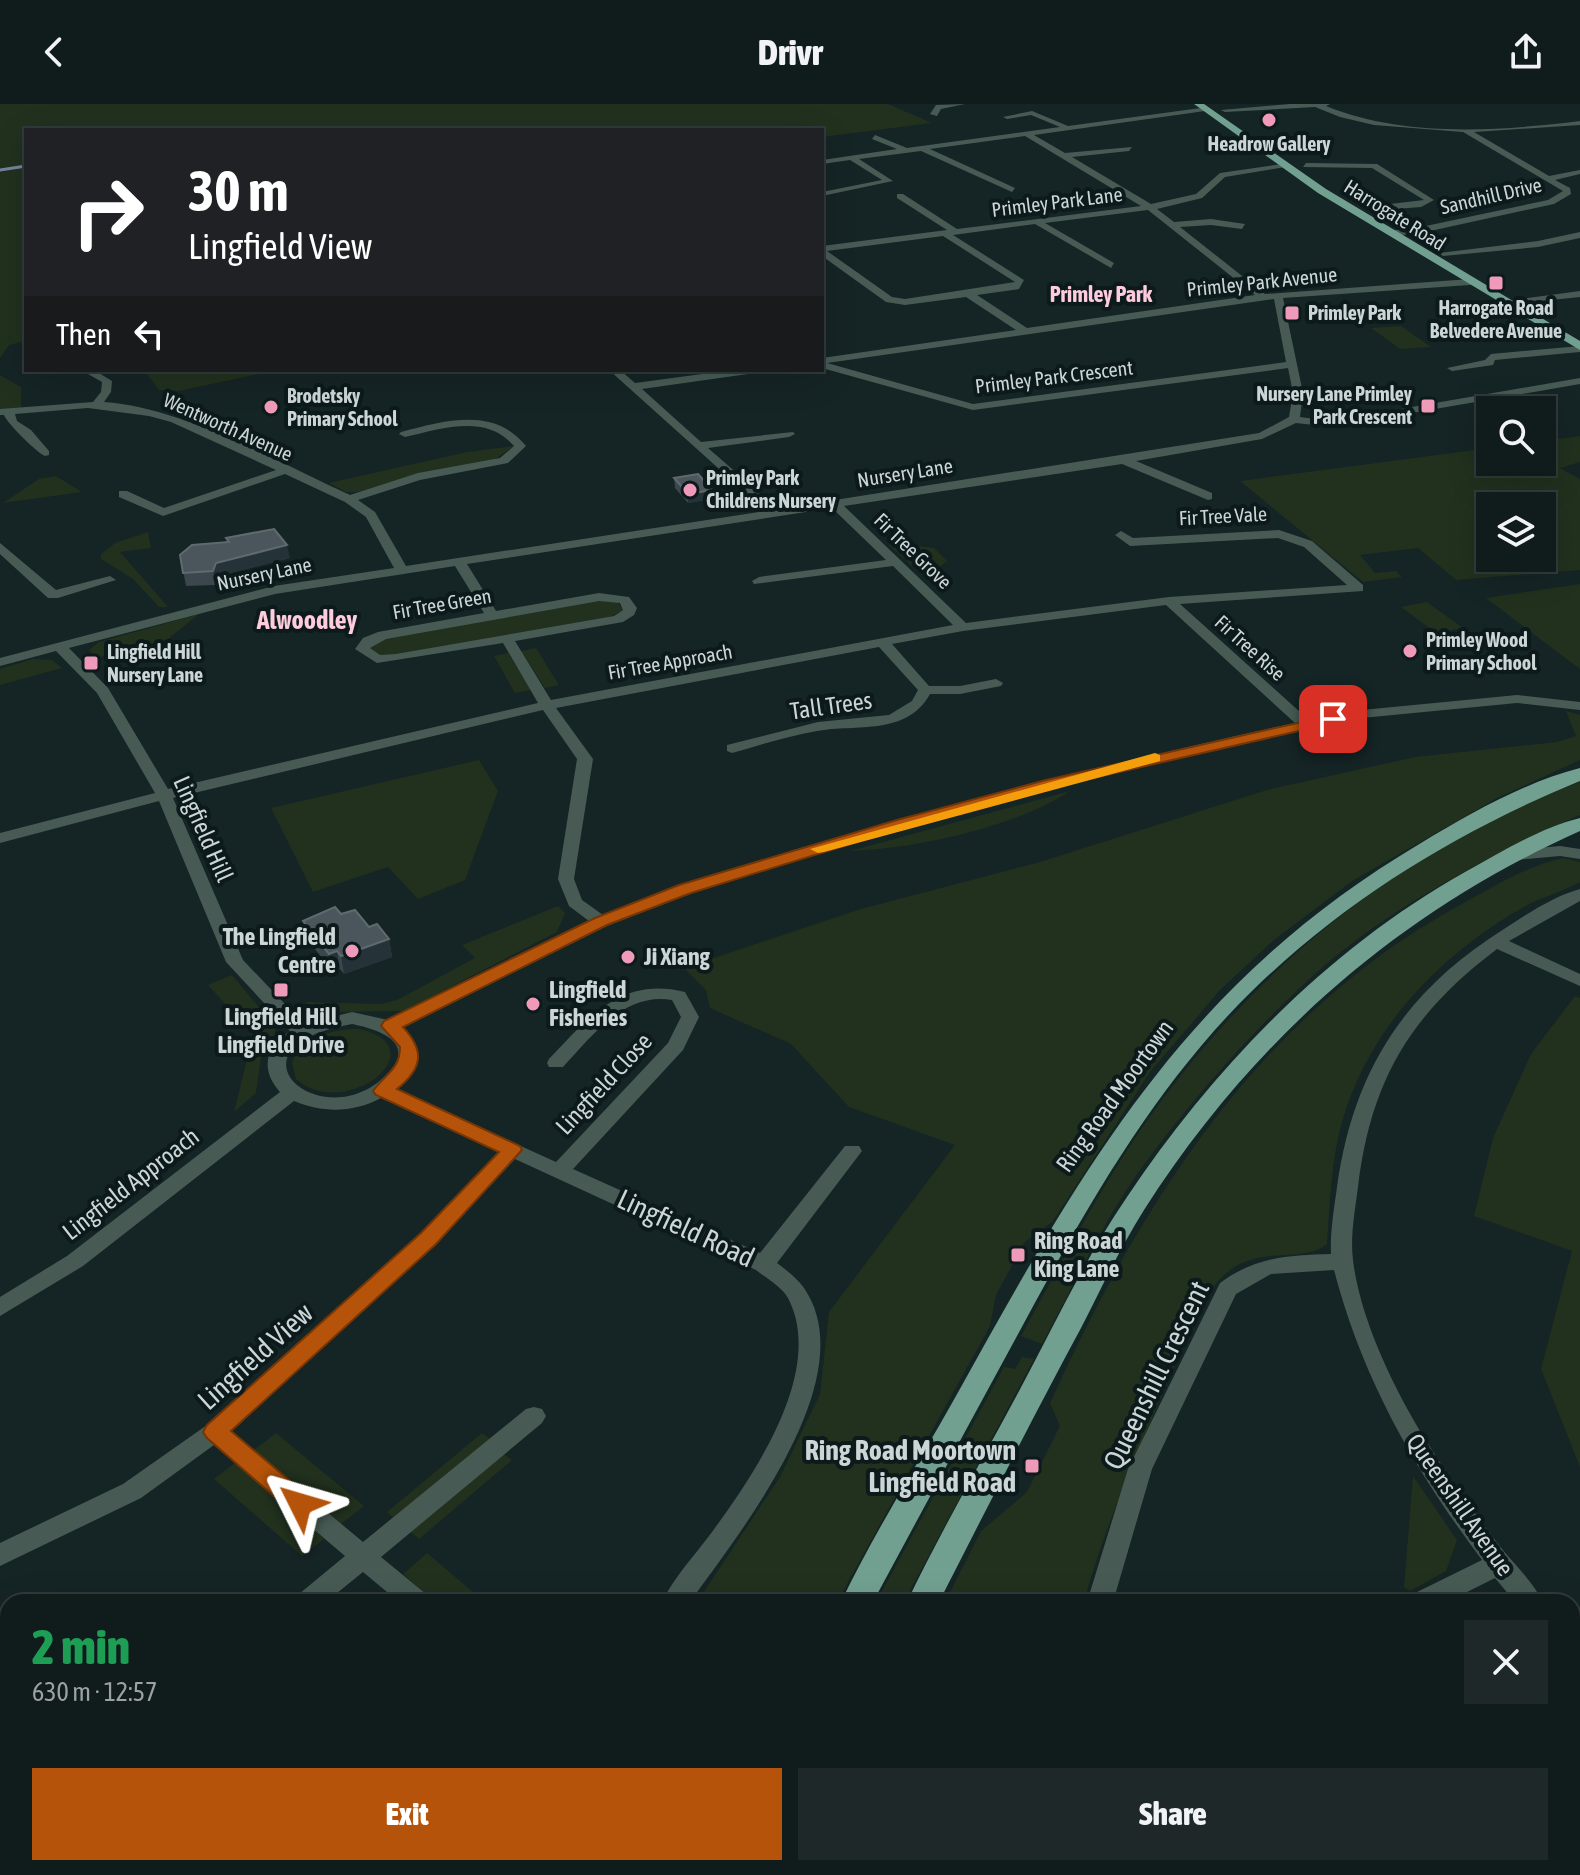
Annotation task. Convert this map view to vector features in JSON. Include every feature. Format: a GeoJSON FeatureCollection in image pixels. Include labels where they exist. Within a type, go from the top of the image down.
{"type":"FeatureCollection","features":[{"type":"Feature","properties":{"kind":"highway","name":"Harrogate Road"},"geometry":{"type":"LineString","coordinates":[[1210,106],[1238,118],[1517,301],[1580,334]]}},
{"type":"Feature","properties":{"kind":"highway","name":"Harrogate Road"},"geometry":{"type":"LineString","coordinates":[[1210,106],[1237,131],[1307,180],[1580,347]]}},
{"type":"Feature","properties":{"kind":"highway"},"geometry":{"type":"LineString","coordinates":[[1237,131],[1245,129],[1234,121],[1238,118]]}},
{"type":"Feature","properties":{"kind":"highway"},"geometry":{"type":"LineString","coordinates":[[1285,150],[1273,152],[1289,163],[1286,165]]}},
{"type":"Feature","properties":{"kind":"highway"},"geometry":{"type":"LineString","coordinates":[[1306,165],[1304,167],[1319,178],[1307,180]]}},
{"type":"Feature","properties":{"kind":"highway","name":"Ring Road Moortown"},"geometry":{"type":"LineString","coordinates":[[861,1594],[1036,1277],[1094,1179],[1165,1077],[1239,991],[1293,942],[1353,895],[1431,845],[1513,802],[1580,772]]}},
{"type":"Feature","properties":{"kind":"highway"},"geometry":{"type":"LineString","coordinates":[[927,1594],[1135,1204],[1193,1122],[1273,1029],[1343,966],[1394,927],[1474,876],[1580,824]]}},
{"type":"Feature","properties":{"kind":"street"},"geometry":{"type":"LineString","coordinates":[[934,114],[939,107],[961,104]]}},
{"type":"Feature","properties":{"kind":"street"},"geometry":{"type":"LineString","coordinates":[[824,162],[1210,106],[1335,104]]}},
{"type":"Feature","properties":{"kind":"street"},"geometry":{"type":"LineString","coordinates":[[1320,105],[1370,121],[1463,129],[1580,123]]}},
{"type":"Feature","properties":{"kind":"street"},"geometry":{"type":"LineString","coordinates":[[1007,117],[1043,112]]}},
{"type":"Feature","properties":{"kind":"street"},"geometry":{"type":"LineString","coordinates":[[1032,113],[1068,127]]}},
{"type":"Feature","properties":{"kind":"street","name":"Sandhill Drive"},"geometry":{"type":"LineString","coordinates":[[1391,233],[1410,232],[1562,198],[1567,190],[1552,178],[1463,129]]}},
{"type":"Feature","properties":{"kind":"street"},"geometry":{"type":"LineString","coordinates":[[1025,133],[1151,208],[1263,297]]}},
{"type":"Feature","properties":{"kind":"street"},"geometry":{"type":"LineString","coordinates":[[875,137],[905,150]]}},
{"type":"Feature","properties":{"kind":"street"},"geometry":{"type":"LineString","coordinates":[[921,148],[1012,190]]}},
{"type":"Feature","properties":{"kind":"street"},"geometry":{"type":"LineString","coordinates":[[1063,156],[1129,149]]}},
{"type":"Feature","properties":{"kind":"street"},"geometry":{"type":"LineString","coordinates":[[824,194],[889,181],[852,158]]}},
{"type":"Feature","properties":{"kind":"street","name":"Primley Park Lane"},"geometry":{"type":"LineString","coordinates":[[824,251],[1151,208],[1199,196],[1223,175],[1286,165]]}},
{"type":"Feature","properties":{"kind":"street"},"geometry":{"type":"LineString","coordinates":[[1306,165],[1374,166],[1430,200],[1421,204],[1373,209]]}},
{"type":"Feature","properties":{"kind":"street"},"geometry":{"type":"LineString","coordinates":[[1552,178],[1580,172]]}},
{"type":"Feature","properties":{"kind":"street"},"geometry":{"type":"LineString","coordinates":[[824,252],[889,300],[905,302],[969,294],[1016,287],[1021,282],[900,196]]}},
{"type":"Feature","properties":{"kind":"street"},"geometry":{"type":"LineString","coordinates":[[1173,225],[1211,222],[1242,226]]}},
{"type":"Feature","properties":{"kind":"street"},"geometry":{"type":"LineString","coordinates":[[1038,223],[1111,265]]}},
{"type":"Feature","properties":{"kind":"street"},"geometry":{"type":"LineString","coordinates":[[1443,253],[1538,244],[1580,235]]}},
{"type":"Feature","properties":{"kind":"street","name":"Primley Park Avenue"},"geometry":{"type":"LineString","coordinates":[[824,363],[1023,330],[1263,297],[1470,282]]}},
{"type":"Feature","properties":{"kind":"street"},"geometry":{"type":"LineString","coordinates":[[969,294],[1023,330]]}},
{"type":"Feature","properties":{"kind":"street"},"geometry":{"type":"LineString","coordinates":[[1503,302],[1580,294]]}},
{"type":"Feature","properties":{"kind":"street"},"geometry":{"type":"LineString","coordinates":[[1278,296],[1298,393],[1294,419],[1323,423],[1360,419],[1580,381]]}},
{"type":"Feature","properties":{"kind":"street"},"geometry":{"type":"LineString","coordinates":[[1452,368],[1489,363],[1491,357],[1580,347]]}},
{"type":"Feature","properties":{"kind":"street","name":"Primley Park Crescent"},"geometry":{"type":"LineString","coordinates":[[824,364],[973,407],[1294,364]]}},
{"type":"Feature","properties":{"kind":"street"},"geometry":{"type":"LineString","coordinates":[[90,372],[107,381],[106,392],[98,403]]}},
{"type":"Feature","properties":{"kind":"street"},"geometry":{"type":"LineString","coordinates":[[616,372],[775,513]]}},
{"type":"Feature","properties":{"kind":"street"},"geometry":{"type":"LineString","coordinates":[[633,387],[741,372]]}},
{"type":"Feature","properties":{"kind":"street","name":"Wentworth Avenue"},"geometry":{"type":"LineString","coordinates":[[4,411],[98,403],[146,410],[175,420],[349,499],[371,515],[401,569]]}},
{"type":"Feature","properties":{"kind":"street"},"geometry":{"type":"LineString","coordinates":[[4,411],[12,423],[27,432],[45,453]]}},
{"type":"Feature","properties":{"kind":"street","name":"Nursery Lane"},"geometry":{"type":"LineString","coordinates":[[0,662],[227,601],[458,560],[1123,460],[1262,436],[1294,419]]}},
{"type":"Feature","properties":{"kind":"street"},"geometry":{"type":"LineString","coordinates":[[349,499],[418,477],[504,461],[520,446],[510,433],[489,425],[454,424],[405,434]]}},
{"type":"Feature","properties":{"kind":"street"},"geometry":{"type":"LineString","coordinates":[[701,445],[789,434]]}},
{"type":"Feature","properties":{"kind":"street"},"geometry":{"type":"LineString","coordinates":[[1123,460],[1208,496]]}},
{"type":"Feature","properties":{"kind":"street"},"geometry":{"type":"LineString","coordinates":[[123,494],[163,512],[284,471]]}},
{"type":"Feature","properties":{"kind":"street","name":"Fir Tree Grove"},"geometry":{"type":"LineString","coordinates":[[835,504],[963,627]]}},
{"type":"Feature","properties":{"kind":"street","name":"Fir Tree Vale"},"geometry":{"type":"LineString","coordinates":[[1121,535],[1130,542],[1279,534],[1308,544],[1358,588]]}},
{"type":"Feature","properties":{"kind":"street"},"geometry":{"type":"LineString","coordinates":[[0,547],[53,595],[110,580]]}},
{"type":"Feature","properties":{"kind":"street"},"geometry":{"type":"LineString","coordinates":[[458,560],[492,615]]}},
{"type":"Feature","properties":{"kind":"street"},"geometry":{"type":"LineString","coordinates":[[759,581],[896,562]]}},
{"type":"Feature","properties":{"kind":"street","name":"Fir Tree Approach"},"geometry":{"type":"LineString","coordinates":[[0,838],[164,795],[547,705],[963,627],[1169,601],[1358,588]]}},
{"type":"Feature","properties":{"kind":"street","name":"Fir Tree Green"},"geometry":{"type":"LineString","coordinates":[[599,597],[624,600],[630,608],[618,619],[387,659],[370,657],[362,649],[368,641],[383,635],[492,615],[599,597]]}},
{"type":"Feature","properties":{"kind":"street","name":"Fir Tree Rise"},"geometry":{"type":"LineString","coordinates":[[1169,601],[1304,724]]}},
{"type":"Feature","properties":{"kind":"street"},"geometry":{"type":"LineString","coordinates":[[507,639],[547,705],[585,759],[566,879],[575,902],[601,922]]}},
{"type":"Feature","properties":{"kind":"street"},"geometry":{"type":"LineString","coordinates":[[882,642],[925,690],[960,690],[996,683]]}},
{"type":"Feature","properties":{"kind":"street","name":"Lingfield Hill"},"geometry":{"type":"LineString","coordinates":[[59,646],[103,691],[164,795],[235,962],[301,1032]]}},
{"type":"Feature","properties":{"kind":"street","name":"Tall Trees"},"geometry":{"type":"LineString","coordinates":[[732,748],[820,726],[886,721],[916,705],[925,690]]}},
{"type":"Feature","properties":{"kind":"street"},"geometry":{"type":"LineString","coordinates":[[391,1026],[601,922],[685,889],[903,823],[1051,783],[1304,724],[1482,701],[1548,700],[1580,706]]}},
{"type":"Feature","properties":{"kind":"street"},"geometry":{"type":"LineString","coordinates":[[1514,855],[1551,851],[1580,854]]}},
{"type":"Feature","properties":{"kind":"street","name":"Queenshill Avenue"},"geometry":{"type":"LineString","coordinates":[[1523,1594],[1439,1484],[1401,1422],[1363,1334],[1342,1262],[1347,1168],[1356,1125],[1371,1086],[1401,1030],[1437,987],[1531,916],[1580,894]]}},
{"type":"Feature","properties":{"kind":"street"},"geometry":{"type":"LineString","coordinates":[[1495,941],[1580,981]]}},
{"type":"Feature","properties":{"kind":"street","name":"Lingfield Close"},"geometry":{"type":"LineString","coordinates":[[556,1063],[607,1010],[630,997],[658,990],[679,996],[690,1017],[676,1046],[561,1169]]}},
{"type":"Feature","properties":{"kind":"street"},"geometry":{"type":"LineString","coordinates":[[352,1018],[391,1026],[409,1045],[409,1060],[399,1078],[383,1091],[342,1103],[319,1104],[290,1094],[278,1083],[274,1064],[281,1050],[301,1032],[322,1023],[352,1018]]}},
{"type":"Feature","properties":{"kind":"street","name":"Lingfield Road"},"geometry":{"type":"LineString","coordinates":[[383,1091],[561,1169],[764,1264],[799,1296],[810,1348],[802,1403],[766,1473],[681,1594]]}},
{"type":"Feature","properties":{"kind":"street","name":"Lingfield Approach"},"geometry":{"type":"LineString","coordinates":[[0,1308],[75,1261],[290,1094]]}},
{"type":"Feature","properties":{"kind":"street","name":"Lingfield View"},"geometry":{"type":"LineString","coordinates":[[0,1555],[132,1491],[215,1432],[429,1239],[512,1150]]}},
{"type":"Feature","properties":{"kind":"street"},"geometry":{"type":"LineString","coordinates":[[764,1264],[852,1151]]}},
{"type":"Feature","properties":{"kind":"street","name":"Queenshill Crescent"},"geometry":{"type":"LineString","coordinates":[[1102,1594],[1140,1469],[1228,1289],[1245,1274],[1267,1264],[1342,1262]]}},
{"type":"Feature","properties":{"kind":"street"},"geometry":{"type":"LineString","coordinates":[[318,1594],[534,1416]]}},
{"type":"Feature","properties":{"kind":"street"},"geometry":{"type":"LineString","coordinates":[[215,1432],[407,1594]]}},
{"type":"Feature","properties":{"kind":"street"},"geometry":{"type":"LineString","coordinates":[[1438,1594],[1498,1564]]}},
{"type":"Feature","properties":{"kind":"green space"},"geometry":{"type":"Polygon","coordinates":[[[0,104],[888,104],[932,123],[824,137],[824,128],[24,128],[24,341],[9,345],[0,358],[0,104]]]}},
{"type":"Feature","properties":{"kind":"green space"},"geometry":{"type":"Polygon","coordinates":[[[1401,326],[1431,347],[1400,349],[1371,328],[1401,326]]]}},
{"type":"Feature","properties":{"kind":"green space"},"geometry":{"type":"Polygon","coordinates":[[[146,372],[263,373],[179,391],[159,390],[146,372]]]}},
{"type":"Feature","properties":{"kind":"green space"},"geometry":{"type":"Polygon","coordinates":[[[0,375],[21,387],[21,410],[0,412],[0,375]]]}},
{"type":"Feature","properties":{"kind":"green space"},"geometry":{"type":"Polygon","coordinates":[[[1580,436],[1580,462],[1560,468],[1580,479],[1580,570],[1556,572],[1556,492],[1476,492],[1476,572],[1555,572],[1456,580],[1418,548],[1360,555],[1375,573],[1396,571],[1402,577],[1363,582],[1240,481],[1476,450],[1476,476],[1556,476],[1556,439],[1580,436]]]}},
{"type":"Feature","properties":{"kind":"green space"},"geometry":{"type":"Polygon","coordinates":[[[514,446],[494,460],[422,473],[359,492],[346,492],[329,483],[467,452],[514,446]]]}},
{"type":"Feature","properties":{"kind":"green space"},"geometry":{"type":"Polygon","coordinates":[[[56,476],[82,492],[3,503],[39,479],[56,476]]]}},
{"type":"Feature","properties":{"kind":"green space"},"geometry":{"type":"Polygon","coordinates":[[[148,532],[151,548],[120,552],[168,607],[159,607],[133,579],[101,559],[101,554],[115,543],[148,532]]]}},
{"type":"Feature","properties":{"kind":"green space"},"geometry":{"type":"Polygon","coordinates":[[[889,545],[934,548],[947,561],[932,573],[922,575],[889,545]]]}},
{"type":"Feature","properties":{"kind":"green space"},"geometry":{"type":"Polygon","coordinates":[[[1580,584],[1580,669],[1486,598],[1580,584]]]}},
{"type":"Feature","properties":{"kind":"green space"},"geometry":{"type":"Polygon","coordinates":[[[599,600],[617,601],[623,610],[610,617],[392,656],[379,655],[370,648],[379,639],[599,600]]]}},
{"type":"Feature","properties":{"kind":"green space"},"geometry":{"type":"Polygon","coordinates":[[[1427,602],[1463,628],[1436,633],[1401,607],[1427,602]]]}},
{"type":"Feature","properties":{"kind":"green space"},"geometry":{"type":"Polygon","coordinates":[[[199,614],[168,639],[97,658],[89,650],[99,642],[199,614]]]}},
{"type":"Feature","properties":{"kind":"green space"},"geometry":{"type":"Polygon","coordinates":[[[536,648],[559,685],[545,688],[521,651],[536,648]]]}},
{"type":"Feature","properties":{"kind":"green space"},"geometry":{"type":"Polygon","coordinates":[[[508,653],[531,690],[515,693],[494,656],[508,653]]]}},
{"type":"Feature","properties":{"kind":"green space"},"geometry":{"type":"Polygon","coordinates":[[[33,659],[52,660],[62,668],[0,685],[0,669],[33,659]]]}},
{"type":"Feature","properties":{"kind":"green space"},"geometry":{"type":"Polygon","coordinates":[[[1566,711],[1580,715],[1580,760],[1497,798],[1352,881],[1274,940],[1220,990],[1150,1072],[1053,1221],[1024,1243],[996,1295],[990,1326],[841,1594],[702,1594],[780,1477],[820,1394],[829,1312],[955,1145],[849,1107],[791,1044],[710,1008],[706,990],[684,968],[861,909],[1040,862],[1267,790],[1415,757],[1557,742],[1576,736],[1566,711]]]}},
{"type":"Feature","properties":{"kind":"green space"},"geometry":{"type":"Polygon","coordinates":[[[479,760],[498,791],[465,880],[418,899],[388,867],[313,892],[271,808],[479,760]]]}},
{"type":"Feature","properties":{"kind":"green space"},"geometry":{"type":"Polygon","coordinates":[[[1580,782],[1580,815],[1481,863],[1414,901],[1324,966],[1276,1010],[1209,1083],[1133,1181],[1042,1344],[1021,1336],[1085,1220],[1168,1091],[1267,980],[1323,930],[1383,885],[1446,845],[1511,810],[1580,782]]]}},
{"type":"Feature","properties":{"kind":"green space"},"geometry":{"type":"Polygon","coordinates":[[[1070,791],[1022,815],[964,834],[904,846],[850,851],[1070,791]]]}},
{"type":"Feature","properties":{"kind":"green space"},"geometry":{"type":"Polygon","coordinates":[[[1563,858],[1580,862],[1580,882],[1529,904],[1467,945],[1413,995],[1371,1054],[1354,1087],[1338,1137],[1327,1244],[1307,1253],[1256,1258],[1242,1263],[1219,1280],[1209,1293],[1186,1337],[1122,1490],[1087,1594],[949,1594],[981,1531],[1027,1492],[1060,1426],[1050,1403],[1086,1328],[1167,1186],[1214,1120],[1266,1058],[1323,1002],[1387,951],[1458,906],[1536,866],[1563,858]]]}},
{"type":"Feature","properties":{"kind":"green space"},"geometry":{"type":"Polygon","coordinates":[[[558,906],[565,913],[557,932],[404,1011],[321,1012],[305,1002],[381,1004],[397,1000],[475,958],[462,945],[558,906]]]}},
{"type":"Feature","properties":{"kind":"green space"},"geometry":{"type":"Polygon","coordinates":[[[232,975],[274,1025],[276,1036],[261,1058],[256,1093],[234,1112],[253,1035],[208,985],[232,975]]]}},
{"type":"Feature","properties":{"kind":"green space"},"geometry":{"type":"Polygon","coordinates":[[[1575,996],[1580,998],[1580,1467],[1541,1369],[1572,1251],[1474,1216],[1493,1138],[1531,1054],[1575,996]]]}},
{"type":"Feature","properties":{"kind":"green space"},"geometry":{"type":"Polygon","coordinates":[[[359,1029],[382,1038],[390,1051],[388,1064],[377,1077],[359,1087],[338,1092],[316,1090],[296,1079],[292,1063],[303,1046],[329,1033],[359,1029]]]}},
{"type":"Feature","properties":{"kind":"green space"},"geometry":{"type":"Polygon","coordinates":[[[1022,1357],[1034,1359],[908,1594],[880,1594],[1004,1367],[1015,1369],[1022,1357]]]}},
{"type":"Feature","properties":{"kind":"green space"},"geometry":{"type":"Polygon","coordinates":[[[276,1433],[364,1506],[341,1524],[254,1450],[276,1433]]]}},
{"type":"Feature","properties":{"kind":"green space"},"geometry":{"type":"Polygon","coordinates":[[[482,1433],[490,1439],[395,1519],[387,1512],[482,1433]]]}},
{"type":"Feature","properties":{"kind":"green space"},"geometry":{"type":"Polygon","coordinates":[[[502,1453],[512,1460],[419,1539],[409,1531],[502,1453]]]}},
{"type":"Feature","properties":{"kind":"green space"},"geometry":{"type":"Polygon","coordinates":[[[236,1462],[324,1539],[302,1556],[214,1479],[236,1462]]]}},
{"type":"Feature","properties":{"kind":"green space"},"geometry":{"type":"Polygon","coordinates":[[[1413,1476],[1457,1540],[1446,1571],[1410,1591],[1404,1587],[1413,1476]]]}},
{"type":"Feature","properties":{"kind":"green space"},"geometry":{"type":"Polygon","coordinates":[[[427,1553],[476,1594],[426,1594],[403,1574],[427,1553]]]}},
{"type":"Feature","properties":{"kind":"building"},"geometry":{"type":"Polygon","coordinates":[[[698,474],[712,490],[688,494],[674,478],[698,474]]]}},
{"type":"Feature","properties":{"kind":"building"},"geometry":{"type":"Polygon","coordinates":[[[274,529],[287,545],[216,563],[213,571],[183,573],[180,555],[192,545],[229,542],[226,538],[274,529]]]}},
{"type":"Feature","properties":{"kind":"building"},"geometry":{"type":"Polygon","coordinates":[[[335,907],[341,914],[355,910],[369,927],[377,924],[389,939],[341,956],[337,951],[329,954],[303,921],[335,907]]]}},
{"type":"Feature","properties":{"kind":"waterway"},"geometry":{"type":"LineString","coordinates":[[0,170],[24,166]]}},
{"type":"Feature","properties":{"kind":"slow traffic"},"geometry":{"type":"LineString","coordinates":[[818,849],[962,807],[1155,758]]}},
{"type":"Feature","properties":{"kind":"place","name":"Headrow Gallery"},"geometry":{"type":"Point","coordinates":[1269,120]}},
{"type":"Feature","properties":{"kind":"place","name":"Harrogate Road Belvedere Avenue"},"geometry":{"type":"Point","coordinates":[1496,283]}},
{"type":"Feature","properties":{"kind":"place","name":"Primley Park"},"geometry":{"type":"Point","coordinates":[1292,313]}},
{"type":"Feature","properties":{"kind":"place","name":"Nursery Lane Primley Park Crescent"},"geometry":{"type":"Point","coordinates":[1428,406]}},
{"type":"Feature","properties":{"kind":"place","name":"Brodetsky Primary School"},"geometry":{"type":"Point","coordinates":[271,407]}},
{"type":"Feature","properties":{"kind":"place","name":"Primley Park Childrens Nursery"},"geometry":{"type":"Point","coordinates":[690,490]}},
{"type":"Feature","properties":{"kind":"place","name":"Primley Wood Primary School"},"geometry":{"type":"Point","coordinates":[1410,651]}},
{"type":"Feature","properties":{"kind":"place","name":"Lingfield Hill Nursery Lane"},"geometry":{"type":"Point","coordinates":[91,663]}},
{"type":"Feature","properties":{"kind":"place","name":"The Lingfield Centre"},"geometry":{"type":"Point","coordinates":[352,951]}},
{"type":"Feature","properties":{"kind":"place","name":"Ji Xiang"},"geometry":{"type":"Point","coordinates":[628,957]}},
{"type":"Feature","properties":{"kind":"place","name":"Lingfield Hill Lingfield Drive"},"geometry":{"type":"Point","coordinates":[281,990]}},
{"type":"Feature","properties":{"kind":"place","name":"Lingfield Fisheries"},"geometry":{"type":"Point","coordinates":[533,1004]}},
{"type":"Feature","properties":{"kind":"place","name":"Ring Road King Lane"},"geometry":{"type":"Point","coordinates":[1018,1255]}},
{"type":"Feature","properties":{"kind":"place","name":"Ring Road Moortown Lingfield Road"},"geometry":{"type":"Point","coordinates":[1032,1466]}},
{"type":"Feature","properties":{"kind":"district","name":"Primley Park"},"geometry":{"type":"Point","coordinates":[1101,294]}},
{"type":"Feature","properties":{"kind":"district","name":"Alwoodley"},"geometry":{"type":"Point","coordinates":[307,620]}},
{"type":"Feature","properties":{"kind":"route"},"geometry":{"type":"LineString","coordinates":[[300,1504],[215,1432],[429,1239],[512,1150],[383,1091],[399,1078],[409,1060],[409,1045],[404,1036],[391,1026],[601,922],[685,889],[903,823],[1051,783],[1333,719]]}}]}
